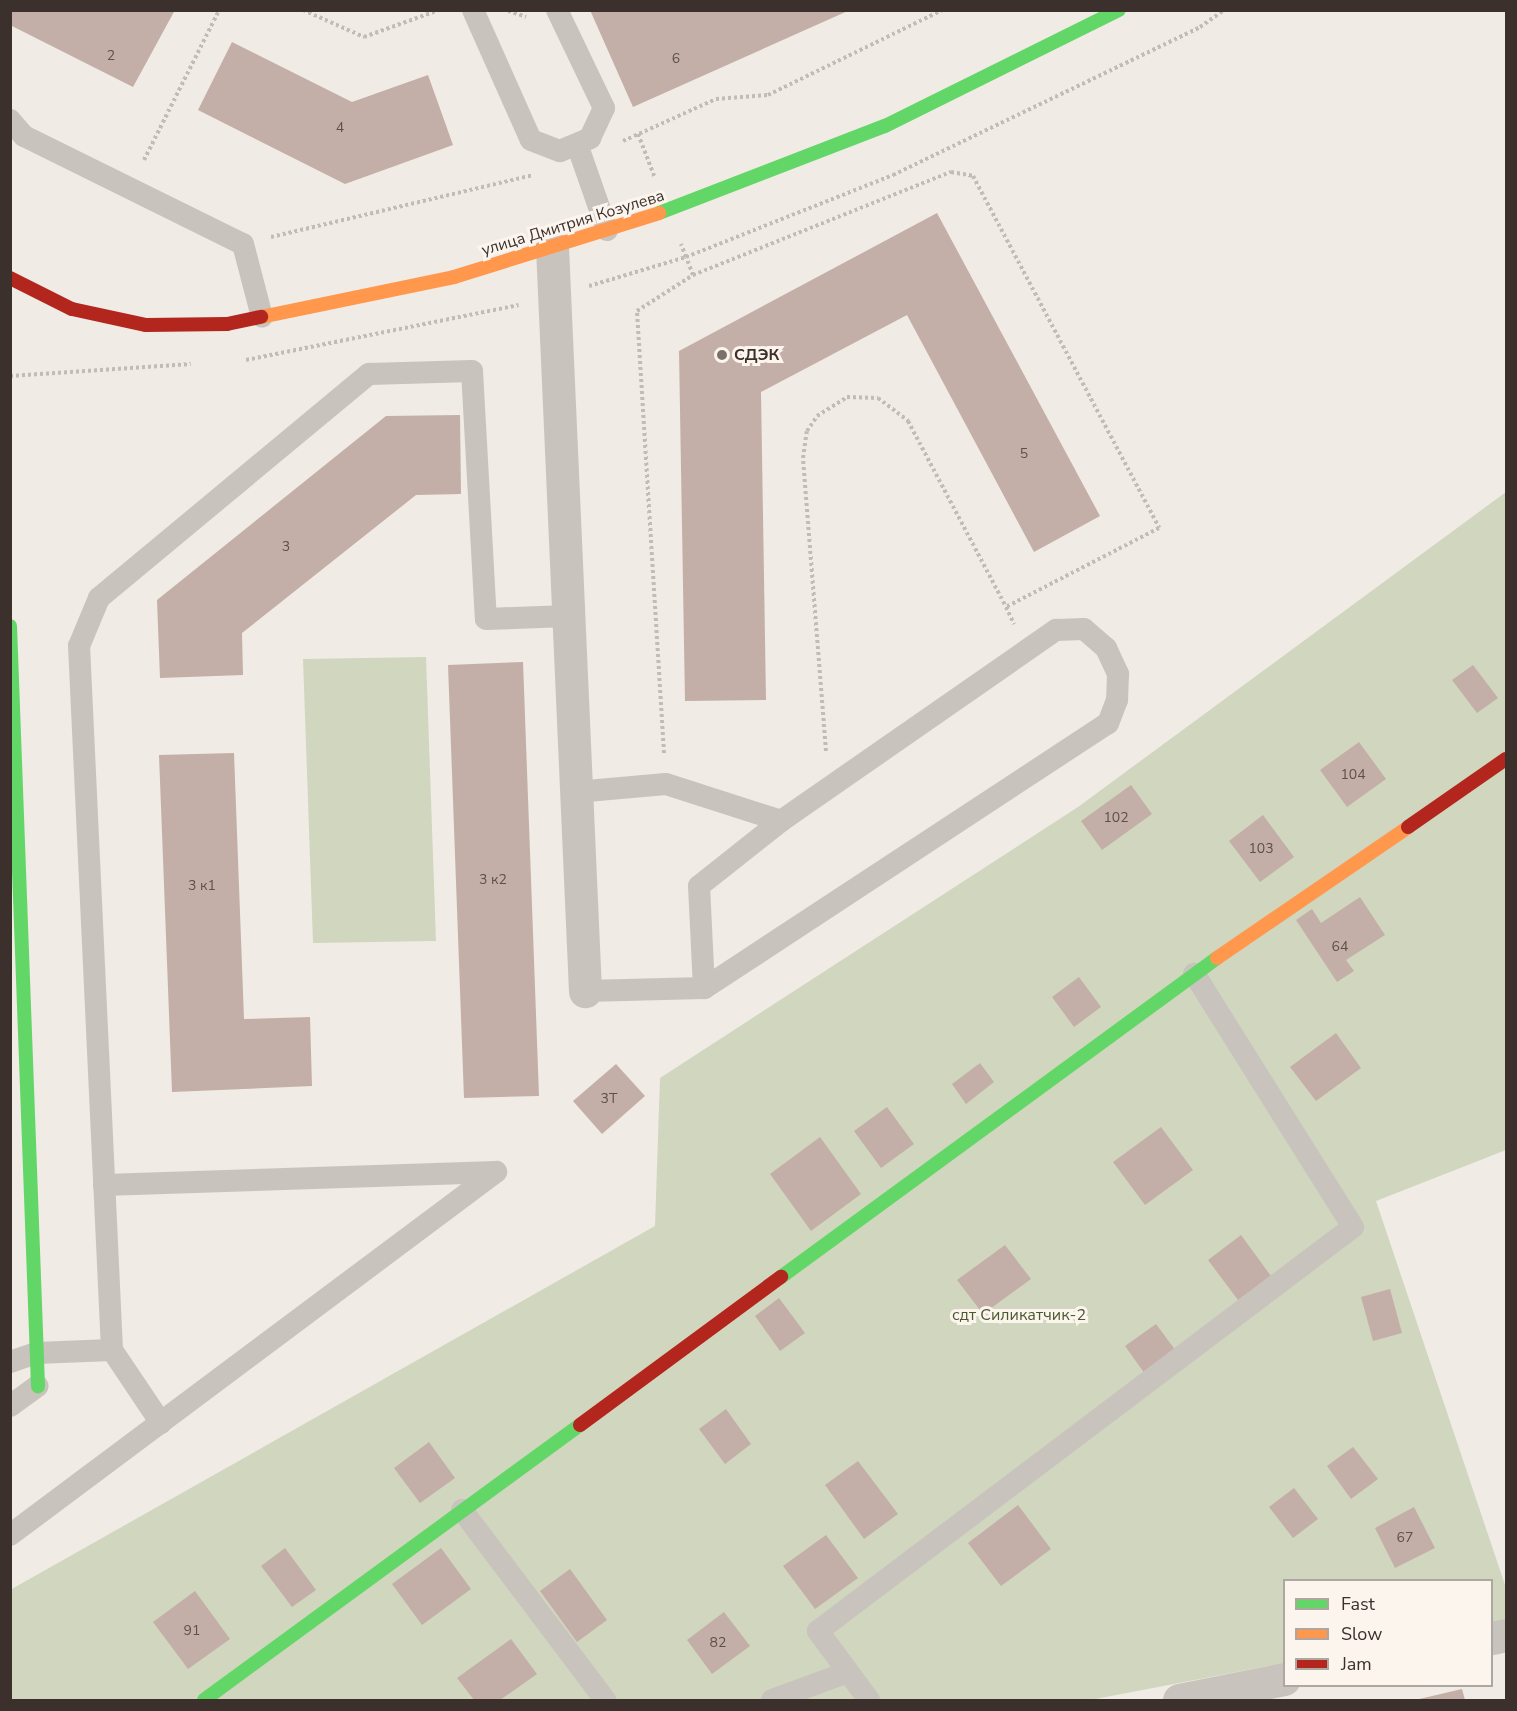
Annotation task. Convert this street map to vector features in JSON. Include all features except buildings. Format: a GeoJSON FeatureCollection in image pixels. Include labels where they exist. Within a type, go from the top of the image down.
{"type":"FeatureCollection","features":[{"type":"Feature","properties":{"kind":"street","name":"улица Дмитрия Козулева"},"geometry":{"type":"LineString","coordinates":[[10,278],[72,309],[146,324],[227,324],[454,277],[702,199],[885,126],[1081,19],[1119,10]]}},
{"type":"Feature","properties":{"kind":"street"},"geometry":{"type":"LineString","coordinates":[[552,247],[585,991]]}},
{"type":"Feature","properties":{"kind":"street"},"geometry":{"type":"LineString","coordinates":[[10,626],[38,1386]]}},
{"type":"Feature","properties":{"kind":"street"},"geometry":{"type":"LineString","coordinates":[[204,1701],[1194,974],[1506,759]]}},
{"type":"Feature","properties":{"kind":"street"},"geometry":{"type":"LineString","coordinates":[[1179,1701],[1283,1679]]}},
{"type":"Feature","properties":{"kind":"lane"},"geometry":{"type":"LineString","coordinates":[[473,10],[531,140],[553,150],[578,147],[600,125],[604,108],[557,10]]}},
{"type":"Feature","properties":{"kind":"lane"},"geometry":{"type":"LineString","coordinates":[[10,120],[24,136],[243,244],[262,317]]}},
{"type":"Feature","properties":{"kind":"lane"},"geometry":{"type":"LineString","coordinates":[[578,147],[607,230]]}},
{"type":"Feature","properties":{"kind":"lane"},"geometry":{"type":"LineString","coordinates":[[161,1423],[112,1350],[78,646],[99,598],[369,374],[472,371],[486,619],[568,616]]}},
{"type":"Feature","properties":{"kind":"lane"},"geometry":{"type":"LineString","coordinates":[[585,991],[704,988],[1108,723],[1117,700],[1118,674],[1106,648],[1084,629],[1056,630],[781,821],[699,886],[704,988]]}},
{"type":"Feature","properties":{"kind":"lane"},"geometry":{"type":"LineString","coordinates":[[576,792],[666,784],[781,821]]}},
{"type":"Feature","properties":{"kind":"lane"},"geometry":{"type":"LineString","coordinates":[[869,1701],[818,1631],[1353,1227],[1194,974]]}},
{"type":"Feature","properties":{"kind":"lane"},"geometry":{"type":"LineString","coordinates":[[10,1534],[496,1172],[104,1185]]}},
{"type":"Feature","properties":{"kind":"lane"},"geometry":{"type":"LineString","coordinates":[[10,1362],[36,1353],[112,1350]]}},
{"type":"Feature","properties":{"kind":"lane"},"geometry":{"type":"LineString","coordinates":[[10,1406],[38,1386]]}},
{"type":"Feature","properties":{"kind":"lane"},"geometry":{"type":"LineString","coordinates":[[462,1510],[605,1701]]}},
{"type":"Feature","properties":{"kind":"lane"},"geometry":{"type":"LineString","coordinates":[[772,1701],[848,1672]]}},
{"type":"Feature","properties":{"kind":"path"},"geometry":{"type":"LineString","coordinates":[[130,189],[219,10]]}},
{"type":"Feature","properties":{"kind":"path"},"geometry":{"type":"LineString","coordinates":[[303,10],[364,37],[439,10]]}},
{"type":"Feature","properties":{"kind":"path"},"geometry":{"type":"LineString","coordinates":[[693,275],[686,256],[893,175],[1200,27],[1224,10]]}},
{"type":"Feature","properties":{"kind":"path"},"geometry":{"type":"LineString","coordinates":[[666,784],[637,311],[693,275],[951,172],[974,176],[1159,528],[1005,607]]}},
{"type":"Feature","properties":{"kind":"path"},"geometry":{"type":"LineString","coordinates":[[829,788],[803,458],[807,431],[817,416],[847,397],[878,398],[908,421],[1027,650]]}},
{"type":"Feature","properties":{"kind":"green space","name":"сдт Силикатчик-2"},"geometry":{"type":"Polygon","coordinates":[[[1506,492],[1506,1150],[1376,1201],[1506,1588],[1506,1620],[1493,1623],[1493,1579],[1283,1579],[1283,1663],[1090,1700],[11,1700],[10,1590],[655,1226],[660,1078],[1078,807],[1506,492]]]}},
{"type":"Feature","properties":{"kind":"green space"},"geometry":{"type":"Polygon","coordinates":[[[426,657],[436,941],[313,943],[303,659],[426,657]]]}},
{"type":"Feature","properties":{"kind":"traffic: fast"},"geometry":{"type":"LineString","coordinates":[[659,213],[885,126],[1119,10]]}},
{"type":"Feature","properties":{"kind":"traffic: fast"},"geometry":{"type":"LineString","coordinates":[[10,626],[38,1386]]}},
{"type":"Feature","properties":{"kind":"traffic: fast"},"geometry":{"type":"LineString","coordinates":[[781,1277],[1217,958]]}},
{"type":"Feature","properties":{"kind":"traffic: fast"},"geometry":{"type":"LineString","coordinates":[[204,1700],[580,1425]]}},
{"type":"Feature","properties":{"kind":"traffic: slow"},"geometry":{"type":"LineString","coordinates":[[261,317],[454,277],[659,213]]}},
{"type":"Feature","properties":{"kind":"traffic: slow"},"geometry":{"type":"LineString","coordinates":[[1217,958],[1408,827]]}},
{"type":"Feature","properties":{"kind":"traffic: jam"},"geometry":{"type":"LineString","coordinates":[[10,278],[72,309],[146,325],[227,324],[261,317]]}},
{"type":"Feature","properties":{"kind":"traffic: jam"},"geometry":{"type":"LineString","coordinates":[[1408,827],[1506,759]]}},
{"type":"Feature","properties":{"kind":"traffic: jam"},"geometry":{"type":"LineString","coordinates":[[580,1425],[781,1277]]}},
{"type":"Feature","properties":{"kind":"place","name":"СДЭК"},"geometry":{"type":"Point","coordinates":[722,355]}}]}
